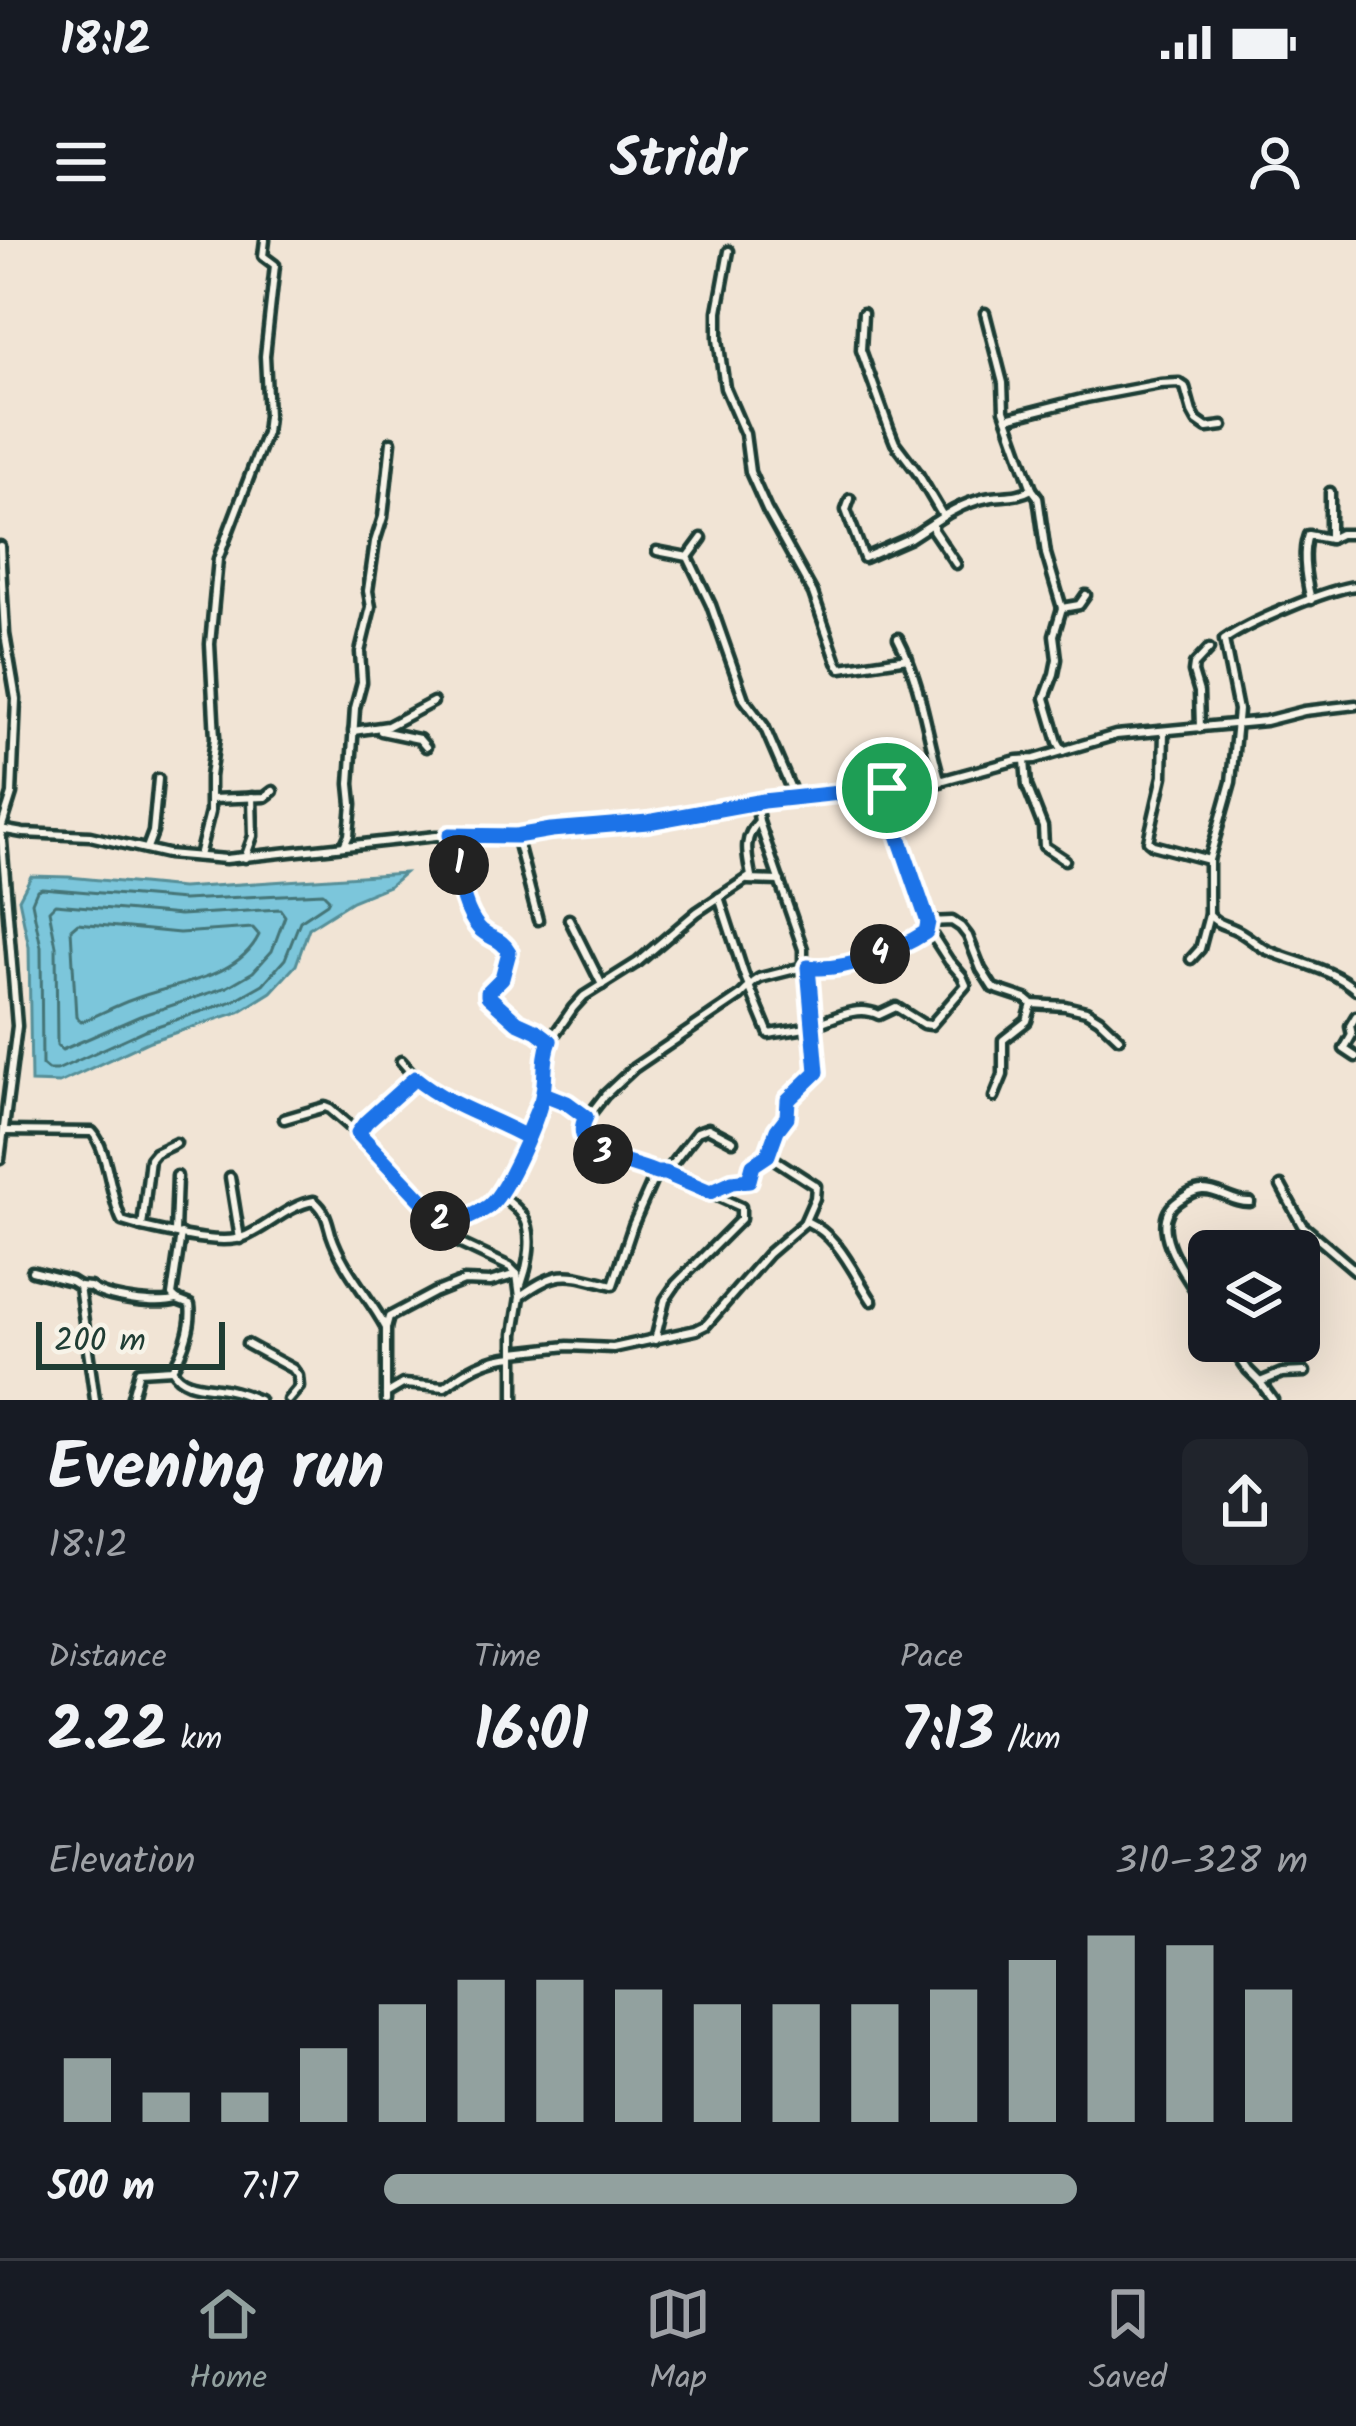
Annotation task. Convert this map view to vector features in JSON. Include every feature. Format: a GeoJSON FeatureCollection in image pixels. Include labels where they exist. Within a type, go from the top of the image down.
{"type":"FeatureCollection","features":[{"type":"Feature","properties":{"kind":"street"},"geometry":{"type":"LineString","coordinates":[[199,856],[211,799],[215,738],[210,644],[218,559],[264,442],[268,416],[265,356],[275,265],[263,256],[265,240]]}},
{"type":"Feature","properties":{"kind":"street"},"geometry":{"type":"LineString","coordinates":[[729,251],[718,311],[723,376],[767,510],[813,592],[841,668],[908,658]]}},
{"type":"Feature","properties":{"kind":"street"},"geometry":{"type":"LineString","coordinates":[[863,313],[860,350],[889,428],[943,516]]}},
{"type":"Feature","properties":{"kind":"street"},"geometry":{"type":"LineString","coordinates":[[985,313],[1007,418],[1040,505],[1046,554],[1062,608],[1054,634],[1057,659],[1045,698],[1063,751]]}},
{"type":"Feature","properties":{"kind":"street"},"geometry":{"type":"LineString","coordinates":[[1007,418],[1168,382],[1185,387],[1197,421],[1208,428],[1223,426]]}},
{"type":"Feature","properties":{"kind":"street"},"geometry":{"type":"LineString","coordinates":[[344,846],[352,804],[360,652],[391,442]]}},
{"type":"Feature","properties":{"kind":"street"},"geometry":{"type":"LineString","coordinates":[[850,500],[846,510],[864,558],[910,538],[956,507],[1032,489]]}},
{"type":"Feature","properties":{"kind":"street"},"geometry":{"type":"LineString","coordinates":[[1330,492],[1330,539]]}},
{"type":"Feature","properties":{"kind":"street"},"geometry":{"type":"LineString","coordinates":[[933,524],[956,564]]}},
{"type":"Feature","properties":{"kind":"street"},"geometry":{"type":"LineString","coordinates":[[1311,601],[1308,535],[1330,539],[1356,535]]}},
{"type":"Feature","properties":{"kind":"street"},"geometry":{"type":"LineString","coordinates":[[702,538],[688,557],[711,605],[744,699],[764,727],[794,796]]}},
{"type":"Feature","properties":{"kind":"street"},"geometry":{"type":"LineString","coordinates":[[0,546],[5,634],[16,699],[12,794],[1,829],[17,1026],[0,1159]]}},
{"type":"Feature","properties":{"kind":"street"},"geometry":{"type":"LineString","coordinates":[[657,551],[688,557]]}},
{"type":"Feature","properties":{"kind":"street"},"geometry":{"type":"LineString","coordinates":[[1192,958],[1200,949],[1209,915],[1209,860],[1231,782],[1238,702],[1224,640],[1335,590],[1356,586]]}},
{"type":"Feature","properties":{"kind":"street"},"geometry":{"type":"LineString","coordinates":[[1062,608],[1079,605],[1086,595]]}},
{"type":"Feature","properties":{"kind":"street"},"geometry":{"type":"LineString","coordinates":[[898,638],[922,696],[941,782]]}},
{"type":"Feature","properties":{"kind":"street"},"geometry":{"type":"LineString","coordinates":[[1200,728],[1193,672],[1209,650]]}},
{"type":"Feature","properties":{"kind":"street"},"geometry":{"type":"LineString","coordinates":[[378,730],[433,702]]}},
{"type":"Feature","properties":{"kind":"street"},"geometry":{"type":"LineString","coordinates":[[1,829],[91,836],[167,854],[245,858],[450,835],[516,836],[648,822],[794,796],[941,782],[1116,735],[1279,719],[1304,711],[1356,706]]}},
{"type":"Feature","properties":{"kind":"street"},"geometry":{"type":"LineString","coordinates":[[400,720],[412,737]]}},
{"type":"Feature","properties":{"kind":"street"},"geometry":{"type":"LineString","coordinates":[[1164,730],[1163,776],[1148,841],[1209,860]]}},
{"type":"Feature","properties":{"kind":"street"},"geometry":{"type":"LineString","coordinates":[[353,731],[412,737],[426,747]]}},
{"type":"Feature","properties":{"kind":"street"},"geometry":{"type":"LineString","coordinates":[[1025,760],[1044,847],[1065,860]]}},
{"type":"Feature","properties":{"kind":"street"},"geometry":{"type":"LineString","coordinates":[[147,848],[158,778]]}},
{"type":"Feature","properties":{"kind":"street"},"geometry":{"type":"LineString","coordinates":[[719,897],[769,1034],[813,1026],[836,1015],[865,1010],[879,1015],[896,1007],[931,1024],[966,986],[928,925],[884,794],[887,788]]}},
{"type":"Feature","properties":{"kind":"street"},"geometry":{"type":"LineString","coordinates":[[211,799],[265,797],[273,791]]}},
{"type":"Feature","properties":{"kind":"street"},"geometry":{"type":"LineString","coordinates":[[245,858],[253,836],[252,796]]}},
{"type":"Feature","properties":{"kind":"street"},"geometry":{"type":"LineString","coordinates":[[710,1192],[749,1180],[753,1165],[768,1155],[787,1117],[788,1100],[817,1072],[803,949],[756,802]]}},
{"type":"Feature","properties":{"kind":"street"},"geometry":{"type":"LineString","coordinates":[[447,1227],[484,1210],[500,1195],[544,1094],[543,1061],[550,1041],[584,996],[748,880],[747,835],[759,821]]}},
{"type":"Feature","properties":{"kind":"street"},"geometry":{"type":"LineString","coordinates":[[450,835],[469,913],[477,926],[504,943],[509,952],[502,978],[488,996],[517,1022],[550,1041]]}},
{"type":"Feature","properties":{"kind":"street"},"geometry":{"type":"LineString","coordinates":[[516,836],[538,920]]}},
{"type":"Feature","properties":{"kind":"street"},"geometry":{"type":"LineString","coordinates":[[748,880],[780,881]]}},
{"type":"Feature","properties":{"kind":"street"},"geometry":{"type":"LineString","coordinates":[[1209,915],[1264,949],[1318,968],[1356,990]]}},
{"type":"Feature","properties":{"kind":"street"},"geometry":{"type":"LineString","coordinates":[[569,919],[602,985]]}},
{"type":"Feature","properties":{"kind":"street"},"geometry":{"type":"LineString","coordinates":[[928,925],[957,922],[989,985],[1032,1004],[1086,1011],[1119,1038]]}},
{"type":"Feature","properties":{"kind":"street"},"geometry":{"type":"LineString","coordinates":[[655,1340],[665,1300],[740,1220],[741,1207],[592,1148],[581,1132],[586,1117],[634,1068],[760,978],[863,960],[917,938],[928,925]]}},
{"type":"Feature","properties":{"kind":"street"},"geometry":{"type":"LineString","coordinates":[[994,1096],[1003,1075],[1003,1040],[1028,1021],[1032,1004]]}},
{"type":"Feature","properties":{"kind":"street"},"geometry":{"type":"LineString","coordinates":[[1356,1016],[1344,1049],[1356,1057]]}},
{"type":"Feature","properties":{"kind":"street"},"geometry":{"type":"LineString","coordinates":[[401,1061],[437,1096],[526,1137]]}},
{"type":"Feature","properties":{"kind":"street"},"geometry":{"type":"LineString","coordinates":[[358,1133],[415,1078]]}},
{"type":"Feature","properties":{"kind":"street"},"geometry":{"type":"LineString","coordinates":[[544,1094],[586,1117]]}},
{"type":"Feature","properties":{"kind":"street"},"geometry":{"type":"LineString","coordinates":[[284,1119],[325,1107],[358,1133],[459,1243],[510,1267],[517,1274],[520,1292]]}},
{"type":"Feature","properties":{"kind":"street"},"geometry":{"type":"LineString","coordinates":[[520,1292],[574,1273],[613,1285],[633,1225],[661,1173],[703,1129],[733,1141]]}},
{"type":"Feature","properties":{"kind":"street"},"geometry":{"type":"LineString","coordinates":[[4,1130],[92,1132],[99,1140],[122,1221],[142,1227],[240,1240],[308,1200],[316,1202],[327,1216],[346,1268],[386,1328]]}},
{"type":"Feature","properties":{"kind":"street"},"geometry":{"type":"LineString","coordinates":[[142,1227],[151,1160],[176,1143]]}},
{"type":"Feature","properties":{"kind":"street"},"geometry":{"type":"LineString","coordinates":[[386,1397],[403,1384],[446,1387],[488,1358],[568,1346],[614,1348],[706,1325],[768,1254],[804,1222],[814,1198],[816,1186],[768,1155]]}},
{"type":"Feature","properties":{"kind":"street"},"geometry":{"type":"LineString","coordinates":[[178,1176],[172,1295],[190,1305],[192,1312],[174,1376],[191,1385],[231,1390],[259,1400]]}},
{"type":"Feature","properties":{"kind":"street"},"geometry":{"type":"LineString","coordinates":[[230,1178],[240,1240]]}},
{"type":"Feature","properties":{"kind":"street"},"geometry":{"type":"LineString","coordinates":[[1281,1186],[1302,1225],[1356,1271]]}},
{"type":"Feature","properties":{"kind":"street"},"geometry":{"type":"LineString","coordinates":[[1188,1280],[1163,1228],[1166,1212],[1183,1197],[1208,1189],[1238,1203],[1250,1202]]}},
{"type":"Feature","properties":{"kind":"street"},"geometry":{"type":"LineString","coordinates":[[500,1195],[514,1205],[528,1228],[529,1261],[520,1292],[514,1354],[514,1400]]}},
{"type":"Feature","properties":{"kind":"street"},"geometry":{"type":"LineString","coordinates":[[804,1222],[820,1227],[833,1239],[872,1301]]}},
{"type":"Feature","properties":{"kind":"street"},"geometry":{"type":"LineString","coordinates":[[32,1270],[94,1288],[98,1294],[177,1300]]}},
{"type":"Feature","properties":{"kind":"street"},"geometry":{"type":"LineString","coordinates":[[386,1397],[389,1317],[464,1281],[490,1282],[517,1274]]}},
{"type":"Feature","properties":{"kind":"street"},"geometry":{"type":"LineString","coordinates":[[79,1286],[94,1400]]}},
{"type":"Feature","properties":{"kind":"street"},"geometry":{"type":"LineString","coordinates":[[247,1344],[298,1376],[299,1388],[288,1400]]}},
{"type":"Feature","properties":{"kind":"street"},"geometry":{"type":"LineString","coordinates":[[1244,1362],[1273,1400]]}},
{"type":"Feature","properties":{"kind":"street"},"geometry":{"type":"LineString","coordinates":[[131,1400],[139,1371],[172,1370]]}},
{"type":"Feature","properties":{"kind":"street"},"geometry":{"type":"LineString","coordinates":[[1260,1382],[1282,1373],[1305,1372]]}},
{"type":"Feature","properties":{"kind":"water"},"geometry":{"type":"Polygon","coordinates":[[[404,873],[389,886],[352,901],[309,928],[296,965],[271,992],[239,1012],[150,1041],[59,1083],[31,1082],[29,947],[19,899],[31,876],[182,888],[404,873]]]}},
{"type":"Feature","properties":{"kind":"route"},"geometry":{"type":"LineString","coordinates":[[887,788],[813,794],[603,827],[516,836],[450,835],[469,913],[477,926],[504,943],[509,952],[502,978],[488,996],[517,1022],[550,1041],[543,1061],[544,1094],[526,1137],[500,1195],[484,1210],[447,1227],[358,1133],[415,1078],[437,1096],[526,1137],[539,1107],[544,1094],[586,1117],[582,1138],[604,1155],[710,1192],[732,1182],[746,1182],[753,1165],[768,1155],[785,1122],[788,1100],[817,1072],[808,967],[823,969],[863,960],[926,932],[928,922],[884,794],[887,788]]}}]}
